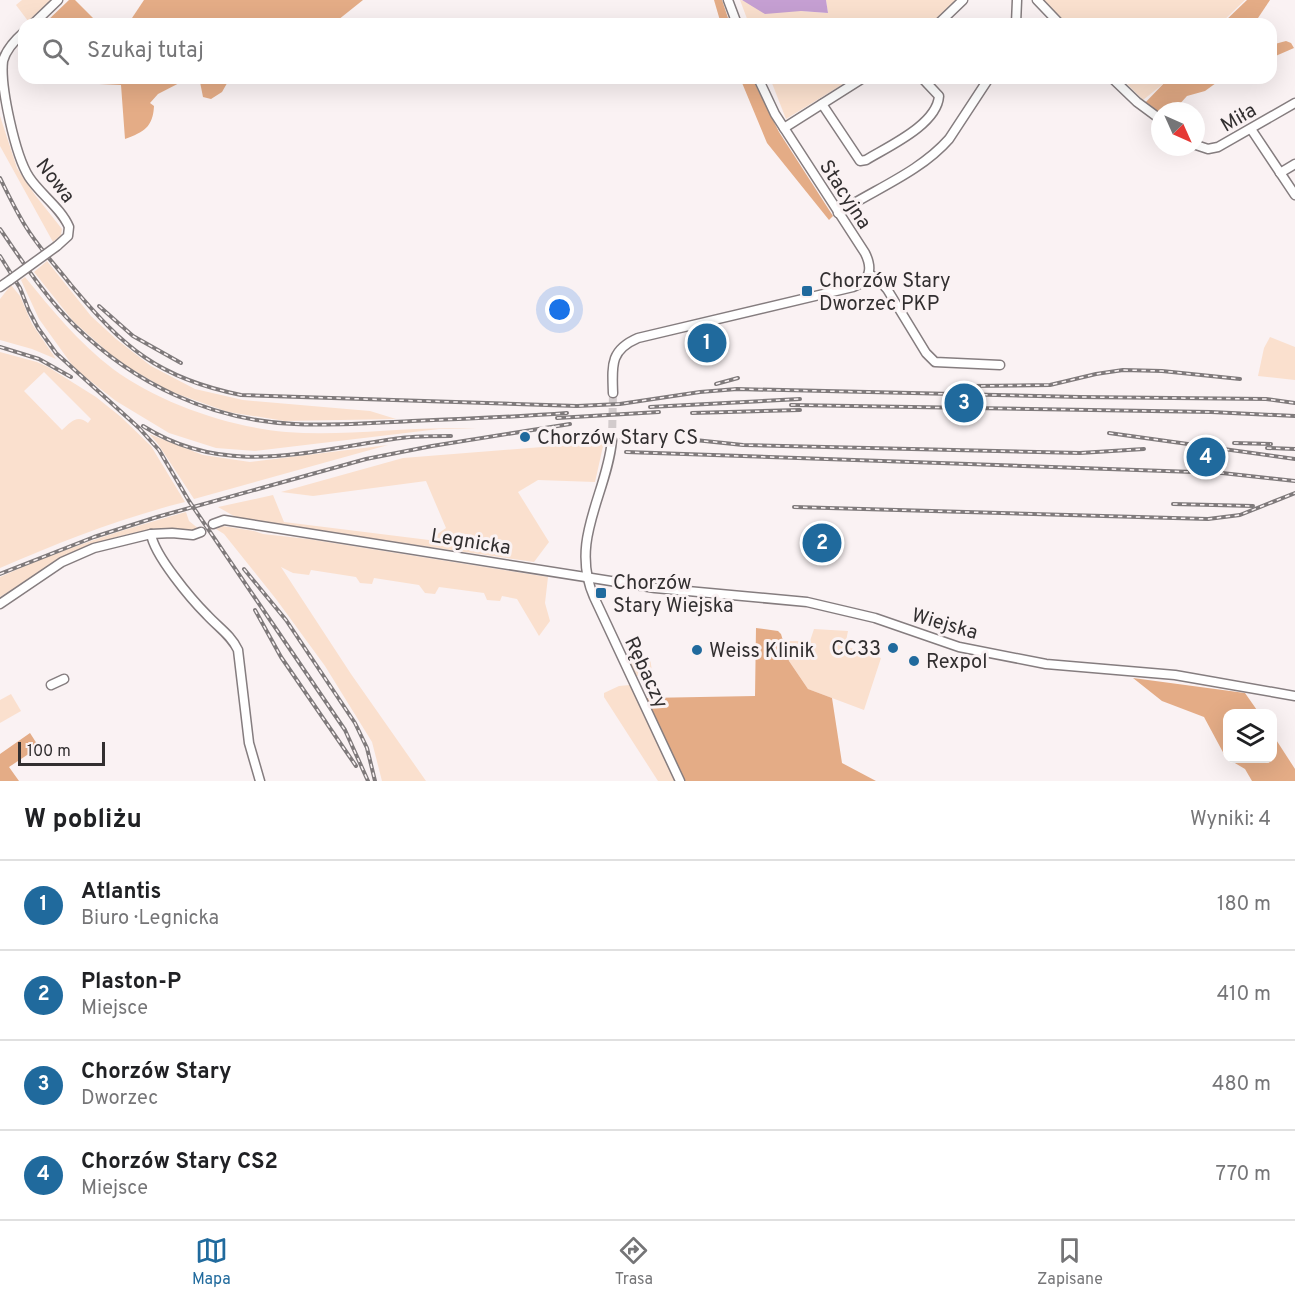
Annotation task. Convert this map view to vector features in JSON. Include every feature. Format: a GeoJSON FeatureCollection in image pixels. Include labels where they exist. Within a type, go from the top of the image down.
{"type":"FeatureCollection","features":[{"type":"Feature","properties":{"kind":"street"},"geometry":{"type":"LineString","coordinates":[[39,18],[58,0]]}},
{"type":"Feature","properties":{"kind":"street"},"geometry":{"type":"LineString","coordinates":[[728,0],[735,18]]}},
{"type":"Feature","properties":{"kind":"street"},"geometry":{"type":"LineString","coordinates":[[944,18],[963,0]]}},
{"type":"Feature","properties":{"kind":"street"},"geometry":{"type":"LineString","coordinates":[[1016,18],[1017,0]]}},
{"type":"Feature","properties":{"kind":"street"},"geometry":{"type":"LineString","coordinates":[[1037,0],[1054,18]]}},
{"type":"Feature","properties":{"kind":"street","name":"Nowa"},"geometry":{"type":"LineString","coordinates":[[0,286],[67,238],[69,227],[26,172],[14,141],[2,77],[3,61],[10,46],[18,38]]}},
{"type":"Feature","properties":{"kind":"street","name":"Stacyjna"},"geometry":{"type":"LineString","coordinates":[[760,84],[784,128],[868,259],[869,274],[884,284],[926,353],[936,362],[1000,365]]}},
{"type":"Feature","properties":{"kind":"street"},"geometry":{"type":"LineString","coordinates":[[784,128],[854,84]]}},
{"type":"Feature","properties":{"kind":"street"},"geometry":{"type":"LineString","coordinates":[[822,104],[860,161],[866,160],[916,130],[928,118],[939,101],[939,96],[928,84]]}},
{"type":"Feature","properties":{"kind":"street"},"geometry":{"type":"LineString","coordinates":[[838,213],[925,161],[941,148],[985,84]]}},
{"type":"Feature","properties":{"kind":"street"},"geometry":{"type":"LineString","coordinates":[[1118,84],[1151,112]]}},
{"type":"Feature","properties":{"kind":"street","name":"Miła"},"geometry":{"type":"LineString","coordinates":[[1205,148],[1218,147],[1295,103]]}},
{"type":"Feature","properties":{"kind":"street"},"geometry":{"type":"LineString","coordinates":[[1251,129],[1295,195]]}},
{"type":"Feature","properties":{"kind":"street"},"geometry":{"type":"LineString","coordinates":[[1280,173],[1295,164]]}},
{"type":"Feature","properties":{"kind":"street"},"geometry":{"type":"LineString","coordinates":[[613,393],[614,360],[620,349],[627,343],[638,338],[853,287],[864,282],[869,274]]}},
{"type":"Feature","properties":{"kind":"street"},"geometry":{"type":"LineString","coordinates":[[588,576],[589,521],[608,462],[612,440]]}},
{"type":"Feature","properties":{"kind":"street","name":"Legnicka"},"geometry":{"type":"LineString","coordinates":[[213,524],[224,520],[588,576]]}},
{"type":"Feature","properties":{"kind":"street"},"geometry":{"type":"LineString","coordinates":[[0,604],[62,562],[78,554],[109,543],[151,534],[193,535],[201,532]]}},
{"type":"Feature","properties":{"kind":"street"},"geometry":{"type":"LineString","coordinates":[[151,534],[156,550],[182,586],[207,616],[234,642],[238,650],[249,743],[260,781]]}},
{"type":"Feature","properties":{"kind":"street","name":"Wiejska"},"geometry":{"type":"LineString","coordinates":[[588,576],[655,588],[807,602],[875,618],[959,647],[1046,664],[1175,675],[1295,696]]}},
{"type":"Feature","properties":{"kind":"street","name":"Rębaczy"},"geometry":{"type":"LineString","coordinates":[[588,576],[594,597],[680,781]]}},
{"type":"Feature","properties":{"kind":"street"},"geometry":{"type":"LineString","coordinates":[[51,685],[64,679]]}},
{"type":"Feature","properties":{"kind":"shaded area"},"geometry":{"type":"Polygon","coordinates":[[[22,0],[51,0],[31,18],[26,18],[16,5],[22,0]]]}},
{"type":"Feature","properties":{"kind":"shaded area"},"geometry":{"type":"Polygon","coordinates":[[[69,0],[75,0],[93,18],[50,18],[69,0]]]}},
{"type":"Feature","properties":{"kind":"shaded area"},"geometry":{"type":"Polygon","coordinates":[[[144,0],[363,0],[340,18],[132,18],[144,0]]]}},
{"type":"Feature","properties":{"kind":"shaded area"},"geometry":{"type":"Polygon","coordinates":[[[714,0],[722,0],[728,18],[719,18],[714,0]]]}},
{"type":"Feature","properties":{"kind":"shaded area"},"geometry":{"type":"Polygon","coordinates":[[[740,0],[801,11],[828,13],[826,0],[957,0],[938,18],[747,18],[740,0]]]}},
{"type":"Feature","properties":{"kind":"shaded area"},"geometry":{"type":"Polygon","coordinates":[[[742,0],[826,0],[828,13],[801,11],[765,14],[742,0]]]}},
{"type":"Feature","properties":{"kind":"shaded area"},"geometry":{"type":"Polygon","coordinates":[[[1043,0],[1245,0],[1226,18],[1061,18],[1043,0]]]}},
{"type":"Feature","properties":{"kind":"shaded area"},"geometry":{"type":"Polygon","coordinates":[[[1247,0],[1270,0],[1258,18],[1228,18],[1247,0]]]}},
{"type":"Feature","properties":{"kind":"shaded area"},"geometry":{"type":"Polygon","coordinates":[[[1286,41],[1294,48],[1277,55],[1277,43],[1286,41]]]}},
{"type":"Feature","properties":{"kind":"shaded area"},"geometry":{"type":"Polygon","coordinates":[[[99,84],[177,84],[158,94],[150,103],[154,106],[153,113],[146,128],[125,139],[121,85],[99,84]]]}},
{"type":"Feature","properties":{"kind":"shaded area"},"geometry":{"type":"Polygon","coordinates":[[[200,84],[227,84],[222,92],[211,99],[203,97],[200,84]]]}},
{"type":"Feature","properties":{"kind":"shaded area"},"geometry":{"type":"Polygon","coordinates":[[[742,84],[755,84],[779,132],[833,216],[829,220],[767,143],[742,84]]]}},
{"type":"Feature","properties":{"kind":"shaded area"},"geometry":{"type":"Polygon","coordinates":[[[772,84],[843,84],[786,119],[772,84]]]}},
{"type":"Feature","properties":{"kind":"shaded area"},"geometry":{"type":"Polygon","coordinates":[[[1127,84],[1163,84],[1143,100],[1127,84]]]}},
{"type":"Feature","properties":{"kind":"shaded area"},"geometry":{"type":"Polygon","coordinates":[[[1163,84],[1215,84],[1205,91],[1187,96],[1182,102],[1151,102],[1151,110],[1143,105],[1163,84]]]}},
{"type":"Feature","properties":{"kind":"shaded area"},"geometry":{"type":"Polygon","coordinates":[[[0,116],[17,168],[62,229],[61,235],[53,242],[0,146],[0,116]]]}},
{"type":"Feature","properties":{"kind":"shaded area"},"geometry":{"type":"Polygon","coordinates":[[[47,261],[91,316],[116,339],[151,366],[195,389],[243,400],[370,411],[396,419],[285,421],[228,412],[169,391],[118,361],[73,321],[34,272],[47,261]]]}},
{"type":"Feature","properties":{"kind":"shaded area"},"geometry":{"type":"Polygon","coordinates":[[[25,277],[77,337],[113,369],[173,403],[218,419],[264,429],[310,433],[429,428],[477,429],[439,429],[255,451],[216,448],[169,433],[116,401],[75,369],[39,319],[21,280],[25,277]]]}},
{"type":"Feature","properties":{"kind":"shaded area"},"geometry":{"type":"Polygon","coordinates":[[[11,285],[20,296],[32,324],[56,359],[0,340],[0,299],[11,285]]]}},
{"type":"Feature","properties":{"kind":"shaded area"},"geometry":{"type":"Polygon","coordinates":[[[1270,337],[1295,347],[1295,380],[1258,376],[1264,348],[1270,337]]]}},
{"type":"Feature","properties":{"kind":"shaded area"},"geometry":{"type":"Polygon","coordinates":[[[0,352],[48,367],[96,397],[121,417],[151,446],[185,502],[91,531],[0,568],[0,352]],[[44,372],[24,391],[62,430],[74,420],[81,419],[88,423],[91,419],[44,372]]]}},
{"type":"Feature","properties":{"kind":"shaded area"},"geometry":{"type":"Polygon","coordinates":[[[149,434],[203,455],[250,462],[388,445],[194,499],[149,434]]]}},
{"type":"Feature","properties":{"kind":"shaded area"},"geometry":{"type":"Polygon","coordinates":[[[604,442],[595,482],[538,480],[518,492],[549,542],[534,562],[241,520],[218,507],[273,495],[284,522],[429,540],[446,528],[426,481],[313,496],[281,492],[403,458],[604,442]]]}},
{"type":"Feature","properties":{"kind":"shaded area"},"geometry":{"type":"Polygon","coordinates":[[[186,512],[189,521],[199,529],[148,530],[97,543],[59,560],[0,597],[0,577],[92,541],[186,512]]]}},
{"type":"Feature","properties":{"kind":"shaded area"},"geometry":{"type":"Polygon","coordinates":[[[223,526],[548,577],[545,603],[550,621],[539,636],[517,599],[502,596],[500,601],[487,600],[484,593],[439,587],[435,594],[425,593],[419,585],[374,578],[372,584],[360,583],[356,577],[311,570],[309,575],[293,573],[281,567],[351,674],[426,781],[382,781],[372,742],[325,666],[276,599],[224,534],[216,529],[223,526]]]}},
{"type":"Feature","properties":{"kind":"shaded area"},"geometry":{"type":"Polygon","coordinates":[[[756,628],[778,631],[789,661],[808,689],[832,698],[842,763],[876,781],[685,781],[646,698],[755,696],[756,628]]]}},
{"type":"Feature","properties":{"kind":"shaded area"},"geometry":{"type":"Polygon","coordinates":[[[814,629],[848,631],[845,646],[881,658],[864,710],[808,689],[789,661],[783,641],[810,641],[814,629]]]}},
{"type":"Feature","properties":{"kind":"shaded area"},"geometry":{"type":"Polygon","coordinates":[[[650,658],[652,671],[634,677],[627,663],[650,658]]]}},
{"type":"Feature","properties":{"kind":"shaded area"},"geometry":{"type":"Polygon","coordinates":[[[1133,678],[1245,693],[1256,709],[1223,709],[1223,752],[1204,717],[1162,701],[1133,678]]]}},
{"type":"Feature","properties":{"kind":"shaded area"},"geometry":{"type":"Polygon","coordinates":[[[630,685],[675,781],[658,781],[604,697],[604,693],[619,686],[630,685]]]}},
{"type":"Feature","properties":{"kind":"shaded area"},"geometry":{"type":"Polygon","coordinates":[[[11,694],[21,711],[0,723],[0,700],[11,694]]]}},
{"type":"Feature","properties":{"kind":"shaded area"},"geometry":{"type":"Polygon","coordinates":[[[30,733],[39,747],[9,767],[19,781],[0,781],[0,754],[30,733]]]}},
{"type":"Feature","properties":{"kind":"shaded area"},"geometry":{"type":"Polygon","coordinates":[[[1277,741],[1295,769],[1295,781],[1252,781],[1245,769],[1235,763],[1277,763],[1277,741]]]}},
{"type":"Feature","properties":{"kind":"tunnel"},"geometry":{"type":"LineString","coordinates":[[612,440],[613,393]]}},
{"type":"Feature","properties":{"kind":"railway"},"geometry":{"type":"LineString","coordinates":[[0,178],[22,221],[42,250],[90,307],[126,343],[145,357],[187,380],[241,395],[577,406],[620,404],[737,389],[1266,399],[1295,403]]}},
{"type":"Feature","properties":{"kind":"railway"},"geometry":{"type":"LineString","coordinates":[[0,229],[54,303],[98,347],[149,381],[204,407],[263,421],[309,425],[567,413]]}},
{"type":"Feature","properties":{"kind":"railway"},"geometry":{"type":"LineString","coordinates":[[0,256],[20,288],[38,328],[56,353],[139,428],[159,450],[189,501],[345,730],[368,781]]}},
{"type":"Feature","properties":{"kind":"railway"},"geometry":{"type":"LineString","coordinates":[[99,306],[133,336],[181,363]]}},
{"type":"Feature","properties":{"kind":"railway"},"geometry":{"type":"LineString","coordinates":[[0,347],[39,359],[71,377]]}},
{"type":"Feature","properties":{"kind":"railway"},"geometry":{"type":"LineString","coordinates":[[972,386],[1050,385],[1123,370],[1162,371],[1240,379]]}},
{"type":"Feature","properties":{"kind":"railway"},"geometry":{"type":"LineString","coordinates":[[716,384],[738,378]]}},
{"type":"Feature","properties":{"kind":"railway"},"geometry":{"type":"LineString","coordinates":[[650,407],[800,399]]}},
{"type":"Feature","properties":{"kind":"railway"},"geometry":{"type":"LineString","coordinates":[[791,405],[1211,412],[1295,416]]}},
{"type":"Feature","properties":{"kind":"railway"},"geometry":{"type":"LineString","coordinates":[[692,413],[800,410]]}},
{"type":"Feature","properties":{"kind":"railway"},"geometry":{"type":"LineString","coordinates":[[557,418],[659,412]]}},
{"type":"Feature","properties":{"kind":"railway"},"geometry":{"type":"LineString","coordinates":[[0,574],[94,537],[157,517],[366,459],[570,424]]}},
{"type":"Feature","properties":{"kind":"railway"},"geometry":{"type":"LineString","coordinates":[[143,426],[175,442],[206,452],[238,456],[302,453],[401,438],[451,436]]}},
{"type":"Feature","properties":{"kind":"railway"},"geometry":{"type":"LineString","coordinates":[[1109,433],[1295,459]]}},
{"type":"Feature","properties":{"kind":"railway"},"geometry":{"type":"LineString","coordinates":[[621,440],[653,438]]}},
{"type":"Feature","properties":{"kind":"railway"},"geometry":{"type":"LineString","coordinates":[[695,440],[743,445],[1080,453],[1144,449]]}},
{"type":"Feature","properties":{"kind":"railway"},"geometry":{"type":"LineString","coordinates":[[1234,443],[1271,444]]}},
{"type":"Feature","properties":{"kind":"railway"},"geometry":{"type":"LineString","coordinates":[[1267,448],[1295,449]]}},
{"type":"Feature","properties":{"kind":"railway"},"geometry":{"type":"LineString","coordinates":[[626,452],[1222,473],[1295,481]]}},
{"type":"Feature","properties":{"kind":"railway"},"geometry":{"type":"LineString","coordinates":[[794,507],[1208,519],[1240,515],[1295,493]]}},
{"type":"Feature","properties":{"kind":"railway"},"geometry":{"type":"LineString","coordinates":[[1173,504],[1253,506]]}},
{"type":"Feature","properties":{"kind":"railway"},"geometry":{"type":"LineString","coordinates":[[244,569],[286,620],[355,723],[367,748],[375,781]]}},
{"type":"Feature","properties":{"kind":"railway"},"geometry":{"type":"LineString","coordinates":[[255,610],[281,657],[356,766]]}},
{"type":"Feature","properties":{"kind":"place","name":"Chorzów Stary Dworzec PKP"},"geometry":{"type":"Point","coordinates":[807,291]}},
{"type":"Feature","properties":{"kind":"place","name":"Atlantis"},"geometry":{"type":"Point","coordinates":[707,343]}},
{"type":"Feature","properties":{"kind":"place","name":"Chorzów Stary"},"geometry":{"type":"Point","coordinates":[964,403]}},
{"type":"Feature","properties":{"kind":"place","name":"Chorzów Stary CS"},"geometry":{"type":"Point","coordinates":[525,437]}},
{"type":"Feature","properties":{"kind":"place","name":"Chorzów Stary CS2"},"geometry":{"type":"Point","coordinates":[1206,457]}},
{"type":"Feature","properties":{"kind":"place","name":"Plaston-P"},"geometry":{"type":"Point","coordinates":[822,543]}},
{"type":"Feature","properties":{"kind":"place","name":"Chorzów Stary Wiejska"},"geometry":{"type":"Point","coordinates":[601,593]}},
{"type":"Feature","properties":{"kind":"place","name":"CC33"},"geometry":{"type":"Point","coordinates":[893,648]}},
{"type":"Feature","properties":{"kind":"place","name":"Weiss Klinik"},"geometry":{"type":"Point","coordinates":[697,650]}},
{"type":"Feature","properties":{"kind":"place","name":"Rexpol"},"geometry":{"type":"Point","coordinates":[914,661]}}]}
